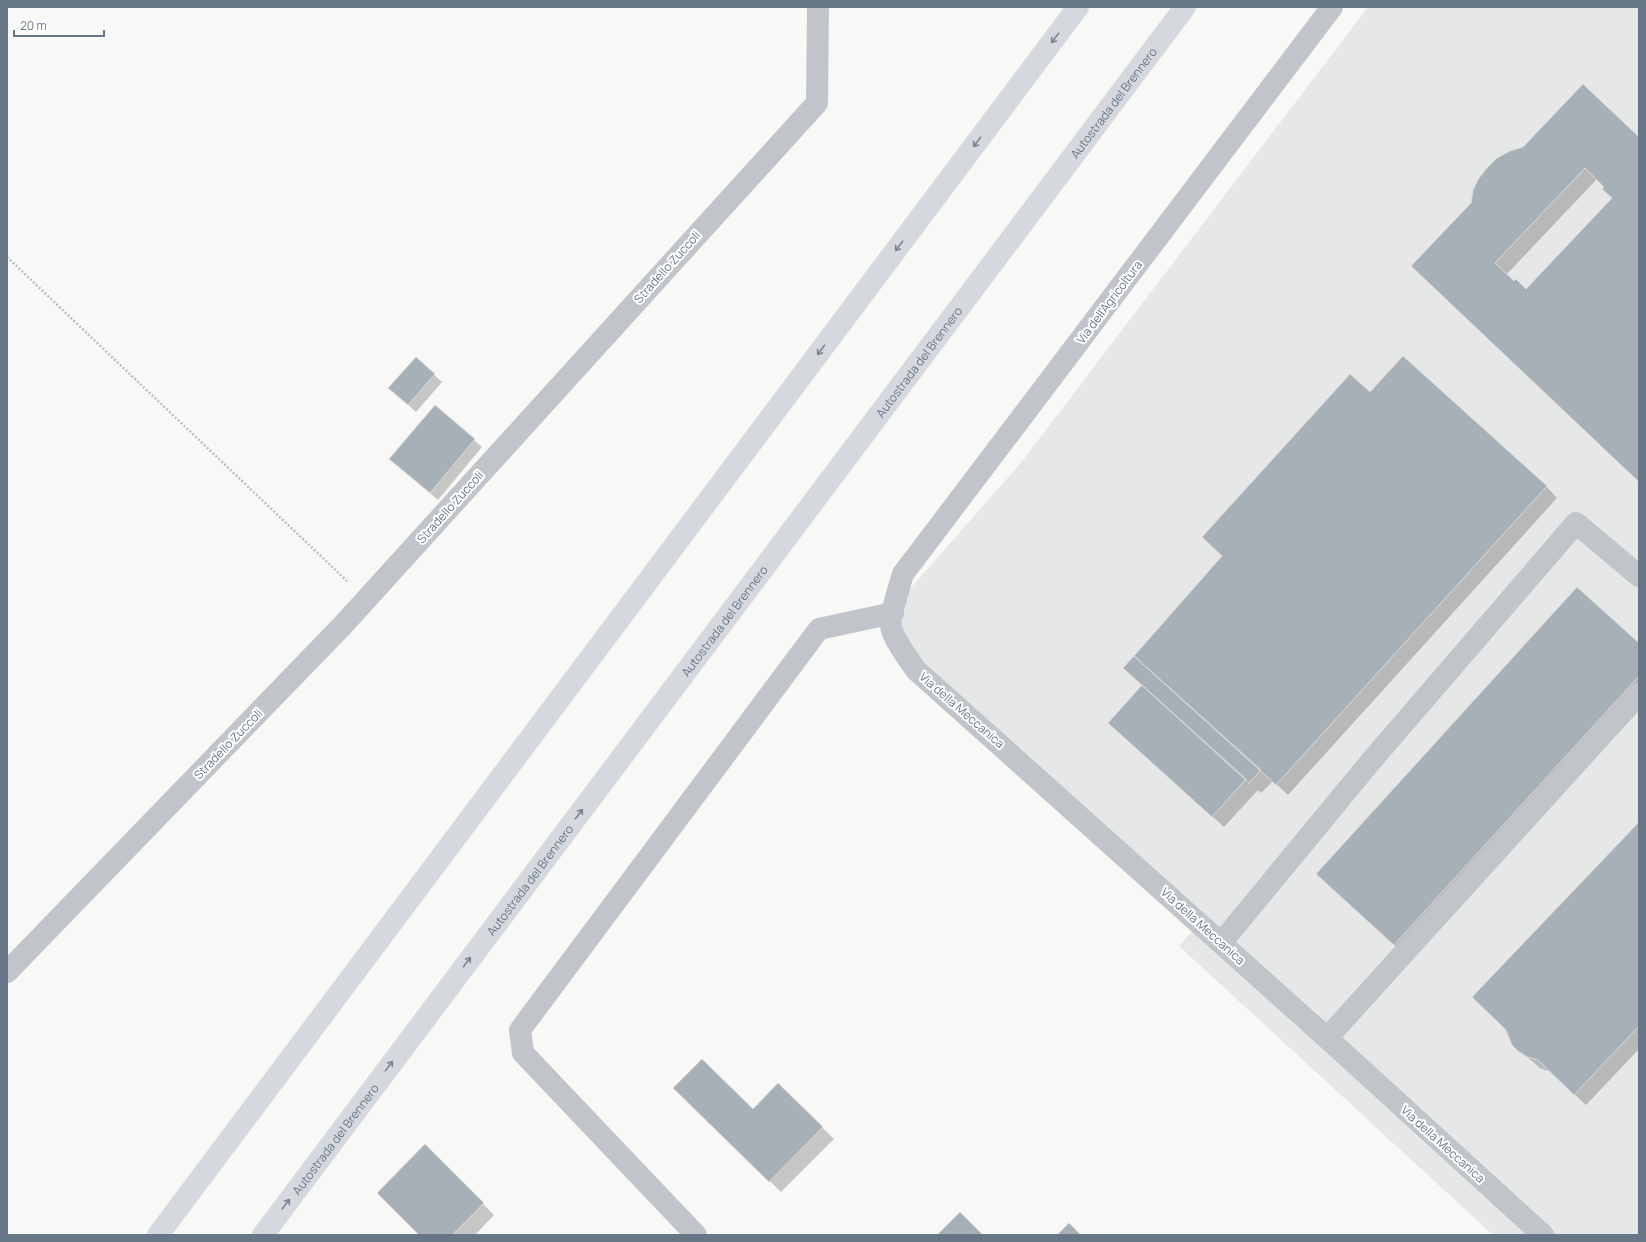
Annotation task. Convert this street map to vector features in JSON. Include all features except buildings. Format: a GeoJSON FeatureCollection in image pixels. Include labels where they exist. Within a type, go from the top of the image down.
{"type":"FeatureCollection","features":[{"type":"Feature","properties":{"kind":"highway"},"geometry":{"type":"LineString","coordinates":[[158,1235],[1078,7]]}},
{"type":"Feature","properties":{"kind":"highway","name":"Autostrada del Brennero"},"geometry":{"type":"LineString","coordinates":[[262,1235],[1185,7]]}},
{"type":"Feature","properties":{"kind":"street","name":"Stradello Zuccoli"},"geometry":{"type":"LineString","coordinates":[[7,972],[366,599],[817,102],[818,7]]}},
{"type":"Feature","properties":{"kind":"street","name":"Via dell'Agricoltura"},"geometry":{"type":"LineString","coordinates":[[894,608],[903,574],[1332,7]]}},
{"type":"Feature","properties":{"kind":"street"},"geometry":{"type":"LineString","coordinates":[[1221,942],[1372,760],[1576,523],[1639,576]]}},
{"type":"Feature","properties":{"kind":"street","name":"Via della Meccanica"},"geometry":{"type":"LineString","coordinates":[[894,608],[890,626],[902,649],[916,670],[1221,942],[1543,1235]]}},
{"type":"Feature","properties":{"kind":"street"},"geometry":{"type":"LineString","coordinates":[[696,1235],[522,1053],[520,1030],[819,629],[894,608]]}},
{"type":"Feature","properties":{"kind":"street"},"geometry":{"type":"LineString","coordinates":[[1327,1038],[1639,694]]}},
{"type":"Feature","properties":{"kind":"path"},"geometry":{"type":"LineString","coordinates":[[7,257],[366,599]]}},
{"type":"Feature","properties":{"kind":"shaded area"},"geometry":{"type":"Polygon","coordinates":[[[1368,7],[1639,7],[1639,1235],[1493,1235],[1179,946],[1199,924],[878,625],[1020,464],[1368,7]]]}}]}
